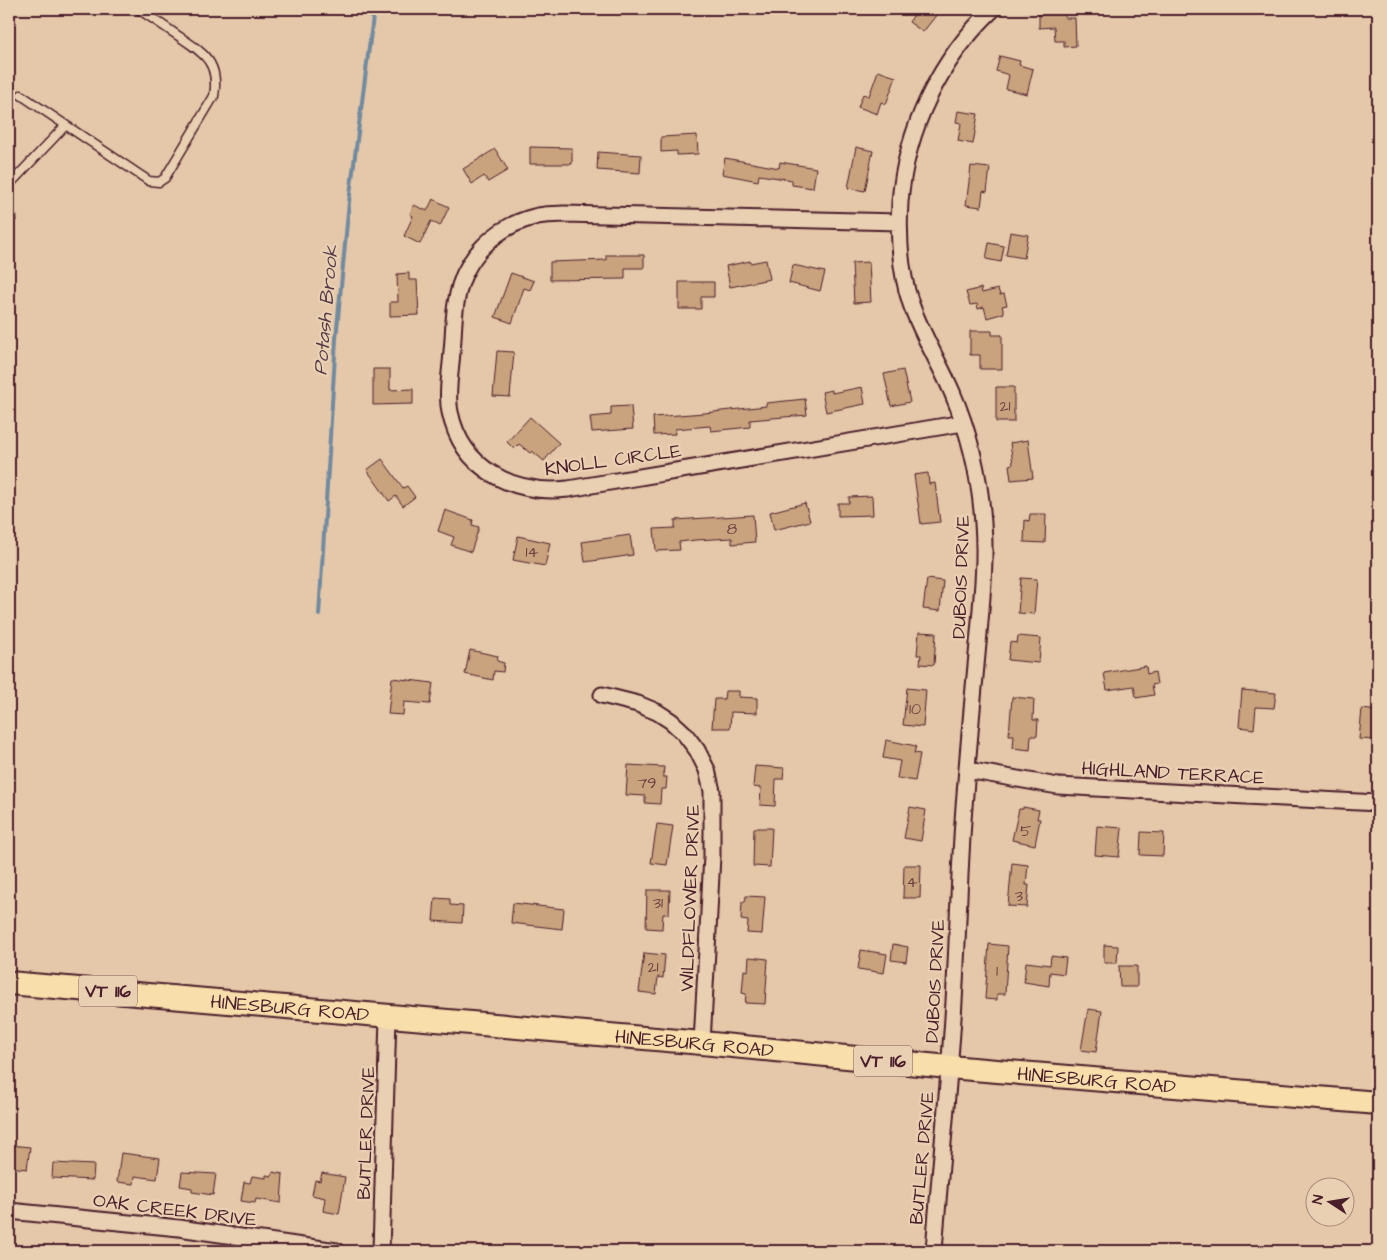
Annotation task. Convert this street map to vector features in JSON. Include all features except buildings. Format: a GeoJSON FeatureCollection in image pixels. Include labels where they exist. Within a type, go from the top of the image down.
{"type":"FeatureCollection","features":[{"type":"Feature","properties":{"kind":"main road","name":"HINESBURG ROAD"},"geometry":{"type":"LineString","coordinates":[[9,982],[388,1017],[702,1043],[949,1067],[1378,1103]]}},
{"type":"Feature","properties":{"kind":"street","name":"DUBOIS DRIVE"},"geometry":{"type":"LineString","coordinates":[[949,1067],[961,842],[984,545],[978,474],[964,423],[952,391],[912,305],[903,268],[899,222],[903,174],[913,137],[931,91],[952,57],[975,28],[994,9]]}},
{"type":"Feature","properties":{"kind":"street","name":"KNOLL CIRCLE"},"geometry":{"type":"LineString","coordinates":[[899,222],[564,214],[535,217],[516,223],[490,239],[476,254],[466,271],[459,289],[455,308],[449,393],[452,420],[466,448],[485,470],[513,485],[546,490],[568,489],[964,423]]}},
{"type":"Feature","properties":{"kind":"street","name":"WILDFLOWER DRIVE"},"geometry":{"type":"LineString","coordinates":[[602,695],[638,704],[657,712],[671,721],[684,733],[697,750],[707,770],[712,791],[712,856],[702,1043]]}},
{"type":"Feature","properties":{"kind":"street","name":"HIGHLAND TERRACE"},"geometry":{"type":"LineString","coordinates":[[967,770],[1058,786],[1378,803]]}},
{"type":"Feature","properties":{"kind":"street","name":"BUTLER DRIVE"},"geometry":{"type":"LineString","coordinates":[[381,1251],[388,1017]]}},
{"type":"Feature","properties":{"kind":"street","name":"BUTLER DRIVE"},"geometry":{"type":"LineString","coordinates":[[934,1251],[949,1067]]}},
{"type":"Feature","properties":{"kind":"street","name":"OAK CREEK DRIVE"},"geometry":{"type":"LineString","coordinates":[[9,1211],[179,1228],[337,1251]]}},
{"type":"Feature","properties":{"kind":"lane"},"geometry":{"type":"LineString","coordinates":[[21,95],[149,181],[159,182],[165,178],[214,96],[215,74],[203,52],[138,9]]}},
{"type":"Feature","properties":{"kind":"lane"},"geometry":{"type":"LineString","coordinates":[[9,185],[65,126]]}},
{"type":"Feature","properties":{"kind":"waterway","name":"Potash Brook"},"geometry":{"type":"LineString","coordinates":[[319,615],[336,339],[349,202],[374,9]]}}]}
